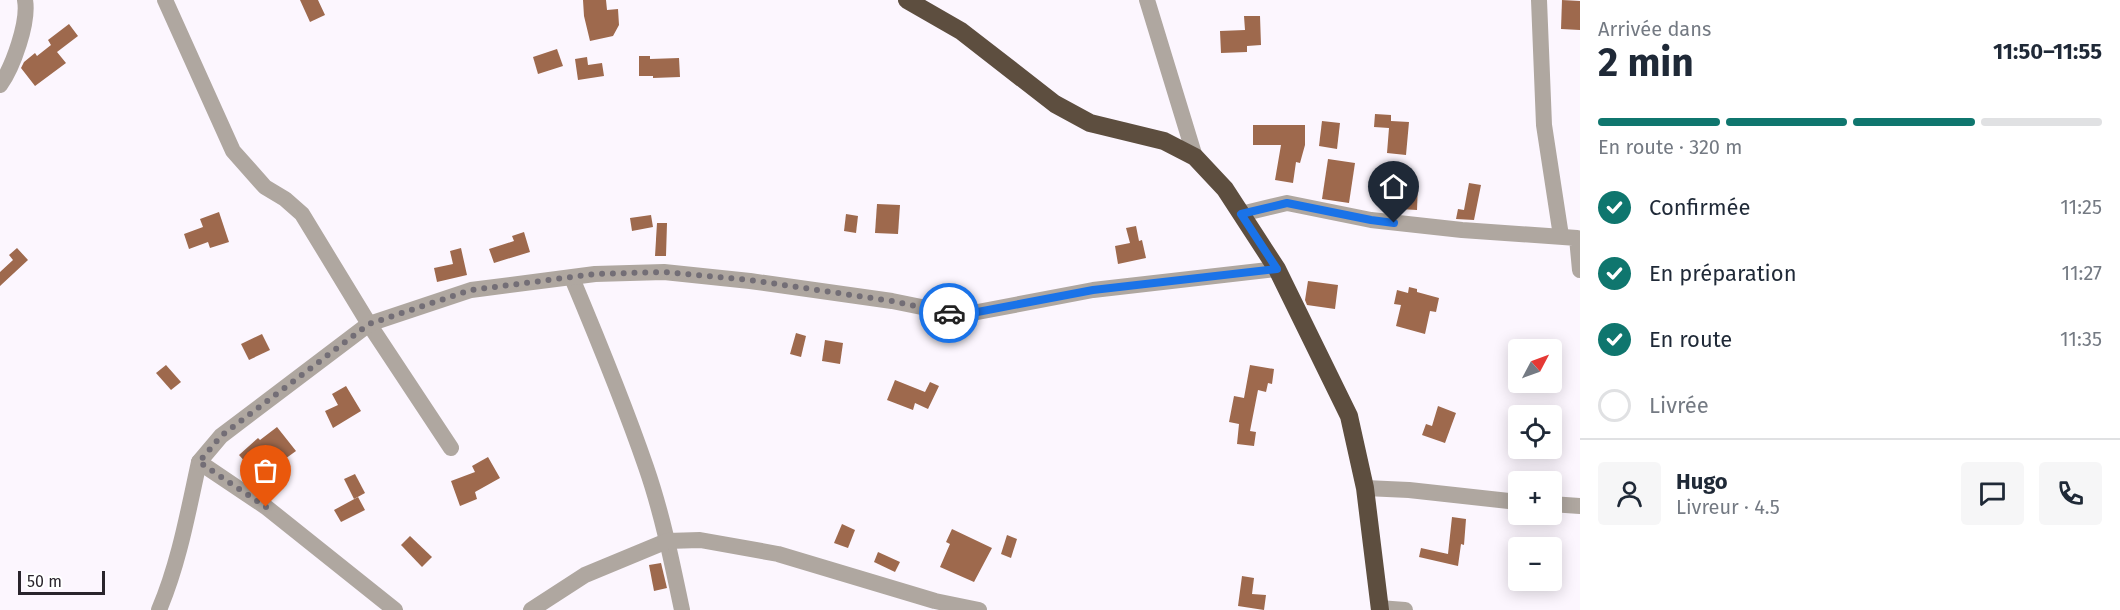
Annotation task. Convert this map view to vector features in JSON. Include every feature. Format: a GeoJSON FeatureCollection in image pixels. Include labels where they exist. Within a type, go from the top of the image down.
{"type":"FeatureCollection","features":[{"type":"Feature","properties":{"kind":"highway"},"geometry":{"type":"LineString","coordinates":[[907,0],[961,31],[1055,104],[1090,123],[1164,141],[1195,157],[1225,189],[1277,269],[1349,416],[1365,488],[1379,609]]}},
{"type":"Feature","properties":{"kind":"street"},"geometry":{"type":"LineString","coordinates":[[0,85],[7,76],[19,41],[27,7],[25,0]]}},
{"type":"Feature","properties":{"kind":"street"},"geometry":{"type":"LineString","coordinates":[[165,0],[233,151],[265,187],[285,199],[302,214],[369,324],[451,448]]}},
{"type":"Feature","properties":{"kind":"street"},"geometry":{"type":"LineString","coordinates":[[1147,0],[1195,157]]}},
{"type":"Feature","properties":{"kind":"street"},"geometry":{"type":"LineString","coordinates":[[1539,0],[1544,125],[1580,270]]}},
{"type":"Feature","properties":{"kind":"street"},"geometry":{"type":"LineString","coordinates":[[1241,214],[1287,203],[1371,220],[1462,230],[1573,238]]}},
{"type":"Feature","properties":{"kind":"street"},"geometry":{"type":"LineString","coordinates":[[159,610],[168,591],[199,462],[221,436],[369,324],[471,290],[595,274],[664,272],[750,280],[967,314],[1093,290],[1277,269]]}},
{"type":"Feature","properties":{"kind":"street"},"geometry":{"type":"LineString","coordinates":[[572,278],[610,369],[647,468],[667,541],[682,610]]}},
{"type":"Feature","properties":{"kind":"street"},"geometry":{"type":"LineString","coordinates":[[199,462],[266,507],[395,610]]}},
{"type":"Feature","properties":{"kind":"street"},"geometry":{"type":"LineString","coordinates":[[1365,488],[1409,490],[1508,501]]}},
{"type":"Feature","properties":{"kind":"street"},"geometry":{"type":"LineString","coordinates":[[1562,505],[1580,506]]}},
{"type":"Feature","properties":{"kind":"street"},"geometry":{"type":"LineString","coordinates":[[531,610],[585,575],[667,541],[700,540],[778,554],[924,598],[979,610]]}},
{"type":"Feature","properties":{"kind":"street"},"geometry":{"type":"LineString","coordinates":[[1379,609],[1405,610]]}},
{"type":"Feature","properties":{"kind":"building"},"geometry":{"type":"Polygon","coordinates":[[[300,0],[318,0],[325,15],[310,22],[300,0]]]}},
{"type":"Feature","properties":{"kind":"building"},"geometry":{"type":"Polygon","coordinates":[[[583,0],[606,0],[607,10],[618,9],[619,25],[613,36],[590,41],[583,0]]]}},
{"type":"Feature","properties":{"kind":"building"},"geometry":{"type":"Polygon","coordinates":[[[1562,0],[1580,1],[1580,30],[1561,29],[1562,0]]]}},
{"type":"Feature","properties":{"kind":"building"},"geometry":{"type":"Polygon","coordinates":[[[1244,16],[1260,16],[1261,45],[1247,46],[1247,52],[1221,53],[1220,31],[1245,30],[1244,16]]]}},
{"type":"Feature","properties":{"kind":"building"},"geometry":{"type":"Polygon","coordinates":[[[69,24],[78,36],[57,52],[66,63],[35,86],[21,68],[24,62],[35,53],[37,56],[51,45],[48,40],[69,24]]]}},
{"type":"Feature","properties":{"kind":"building"},"geometry":{"type":"Polygon","coordinates":[[[557,49],[563,66],[538,74],[533,57],[557,49]]]}},
{"type":"Feature","properties":{"kind":"building"},"geometry":{"type":"Polygon","coordinates":[[[639,56],[650,56],[650,59],[679,58],[680,77],[639,76],[639,56]]]}},
{"type":"Feature","properties":{"kind":"building"},"geometry":{"type":"Polygon","coordinates":[[[587,57],[588,65],[602,63],[604,76],[578,80],[575,59],[587,57]]]}},
{"type":"Feature","properties":{"kind":"building"},"geometry":{"type":"Polygon","coordinates":[[[1375,114],[1391,115],[1391,121],[1409,122],[1406,155],[1387,153],[1389,128],[1374,127],[1375,114]]]}},
{"type":"Feature","properties":{"kind":"building"},"geometry":{"type":"Polygon","coordinates":[[[1322,121],[1340,123],[1337,149],[1319,146],[1322,121]]]}},
{"type":"Feature","properties":{"kind":"building"},"geometry":{"type":"Polygon","coordinates":[[[1253,125],[1305,125],[1305,145],[1300,163],[1296,162],[1293,183],[1275,180],[1281,145],[1253,145],[1253,125]]]}},
{"type":"Feature","properties":{"kind":"building"},"geometry":{"type":"Polygon","coordinates":[[[1328,159],[1355,163],[1349,203],[1322,199],[1328,159]]]}},
{"type":"Feature","properties":{"kind":"building"},"geometry":{"type":"Polygon","coordinates":[[[1402,181],[1418,182],[1417,210],[1400,209],[1402,181]]]}},
{"type":"Feature","properties":{"kind":"building"},"geometry":{"type":"Polygon","coordinates":[[[1469,183],[1481,185],[1474,220],[1456,219],[1458,209],[1464,210],[1469,183]]]}},
{"type":"Feature","properties":{"kind":"building"},"geometry":{"type":"Polygon","coordinates":[[[877,204],[900,205],[898,234],[875,233],[877,204]]]}},
{"type":"Feature","properties":{"kind":"building"},"geometry":{"type":"Polygon","coordinates":[[[219,212],[229,242],[210,248],[208,242],[189,249],[184,234],[203,227],[200,219],[219,212]]]}},
{"type":"Feature","properties":{"kind":"building"},"geometry":{"type":"Polygon","coordinates":[[[846,214],[858,216],[856,233],[844,231],[846,214]]]}},
{"type":"Feature","properties":{"kind":"building"},"geometry":{"type":"Polygon","coordinates":[[[651,215],[653,227],[632,231],[630,218],[651,215]]]}},
{"type":"Feature","properties":{"kind":"building"},"geometry":{"type":"Polygon","coordinates":[[[657,223],[667,223],[666,256],[655,256],[657,223]]]}},
{"type":"Feature","properties":{"kind":"building"},"geometry":{"type":"Polygon","coordinates":[[[1136,226],[1146,258],[1118,264],[1115,246],[1130,243],[1126,228],[1136,226]]]}},
{"type":"Feature","properties":{"kind":"building"},"geometry":{"type":"Polygon","coordinates":[[[524,232],[530,252],[494,263],[489,249],[514,241],[512,236],[524,232]]]}},
{"type":"Feature","properties":{"kind":"building"},"geometry":{"type":"Polygon","coordinates":[[[17,248],[28,260],[0,286],[0,272],[13,260],[9,255],[17,248]]]}},
{"type":"Feature","properties":{"kind":"building"},"geometry":{"type":"Polygon","coordinates":[[[461,248],[467,275],[437,282],[434,268],[453,264],[450,251],[461,248]]]}},
{"type":"Feature","properties":{"kind":"building"},"geometry":{"type":"Polygon","coordinates":[[[1308,281],[1338,285],[1335,309],[1307,305],[1305,300],[1308,281]]]}},
{"type":"Feature","properties":{"kind":"building"},"geometry":{"type":"Polygon","coordinates":[[[1409,287],[1417,289],[1417,292],[1439,298],[1436,312],[1430,311],[1425,334],[1396,326],[1401,305],[1394,304],[1397,290],[1408,293],[1409,287]]]}},
{"type":"Feature","properties":{"kind":"building"},"geometry":{"type":"Polygon","coordinates":[[[796,333],[806,336],[801,357],[790,354],[796,333]]]}},
{"type":"Feature","properties":{"kind":"building"},"geometry":{"type":"Polygon","coordinates":[[[262,334],[270,350],[249,360],[241,344],[262,334]]]}},
{"type":"Feature","properties":{"kind":"building"},"geometry":{"type":"Polygon","coordinates":[[[825,340],[843,343],[840,364],[822,361],[825,340]]]}},
{"type":"Feature","properties":{"kind":"building"},"geometry":{"type":"Polygon","coordinates":[[[166,365],[181,382],[171,390],[156,373],[166,365]]]}},
{"type":"Feature","properties":{"kind":"building"},"geometry":{"type":"Polygon","coordinates":[[[1250,365],[1274,369],[1272,384],[1268,383],[1266,392],[1258,390],[1250,431],[1256,432],[1254,446],[1237,444],[1239,424],[1229,422],[1234,396],[1244,398],[1250,365]]]}},
{"type":"Feature","properties":{"kind":"building"},"geometry":{"type":"Polygon","coordinates":[[[895,380],[925,392],[930,382],[939,386],[928,409],[915,403],[913,410],[887,400],[895,380]]]}},
{"type":"Feature","properties":{"kind":"building"},"geometry":{"type":"Polygon","coordinates":[[[346,386],[361,411],[333,428],[325,411],[338,405],[332,394],[346,386]]]}},
{"type":"Feature","properties":{"kind":"building"},"geometry":{"type":"Polygon","coordinates":[[[1438,406],[1456,413],[1445,443],[1422,435],[1426,424],[1432,426],[1438,406]]]}},
{"type":"Feature","properties":{"kind":"building"},"geometry":{"type":"Polygon","coordinates":[[[277,427],[296,451],[278,464],[265,448],[247,464],[239,455],[258,438],[260,440],[277,427]]]}},
{"type":"Feature","properties":{"kind":"building"},"geometry":{"type":"Polygon","coordinates":[[[488,457],[500,478],[475,492],[477,499],[460,506],[451,481],[475,472],[472,466],[488,457]]]}},
{"type":"Feature","properties":{"kind":"building"},"geometry":{"type":"Polygon","coordinates":[[[355,474],[365,493],[354,499],[344,479],[355,474]]]}},
{"type":"Feature","properties":{"kind":"building"},"geometry":{"type":"Polygon","coordinates":[[[358,497],[365,510],[341,522],[334,510],[358,497]]]}},
{"type":"Feature","properties":{"kind":"building"},"geometry":{"type":"Polygon","coordinates":[[[1452,517],[1466,519],[1464,545],[1461,544],[1458,566],[1419,557],[1421,548],[1448,554],[1452,517]]]}},
{"type":"Feature","properties":{"kind":"building"},"geometry":{"type":"Polygon","coordinates":[[[842,524],[855,530],[848,548],[834,543],[842,524]]]}},
{"type":"Feature","properties":{"kind":"building"},"geometry":{"type":"Polygon","coordinates":[[[952,529],[992,548],[974,582],[940,567],[950,544],[946,542],[952,529]]]}},
{"type":"Feature","properties":{"kind":"building"},"geometry":{"type":"Polygon","coordinates":[[[1007,535],[1017,539],[1011,558],[1001,554],[1007,535]]]}},
{"type":"Feature","properties":{"kind":"building"},"geometry":{"type":"Polygon","coordinates":[[[410,536],[432,557],[422,567],[401,545],[410,536]]]}},
{"type":"Feature","properties":{"kind":"building"},"geometry":{"type":"Polygon","coordinates":[[[878,552],[900,562],[895,572],[874,562],[878,552]]]}},
{"type":"Feature","properties":{"kind":"building"},"geometry":{"type":"Polygon","coordinates":[[[661,563],[667,588],[654,591],[649,565],[661,563]]]}},
{"type":"Feature","properties":{"kind":"building"},"geometry":{"type":"Polygon","coordinates":[[[1242,576],[1254,578],[1252,594],[1266,595],[1264,610],[1238,606],[1242,576]]]}},
{"type":"Feature","properties":{"kind":"way so far"},"geometry":{"type":"LineString","coordinates":[[266,507],[199,462],[221,436],[369,324],[471,290],[595,274],[664,272],[750,280],[892,301],[949,313]]}},
{"type":"Feature","properties":{"kind":"route"},"geometry":{"type":"LineString","coordinates":[[949,313],[967,314],[1093,290],[1277,269],[1241,214],[1273,205],[1287,203],[1394,223]]}}]}
